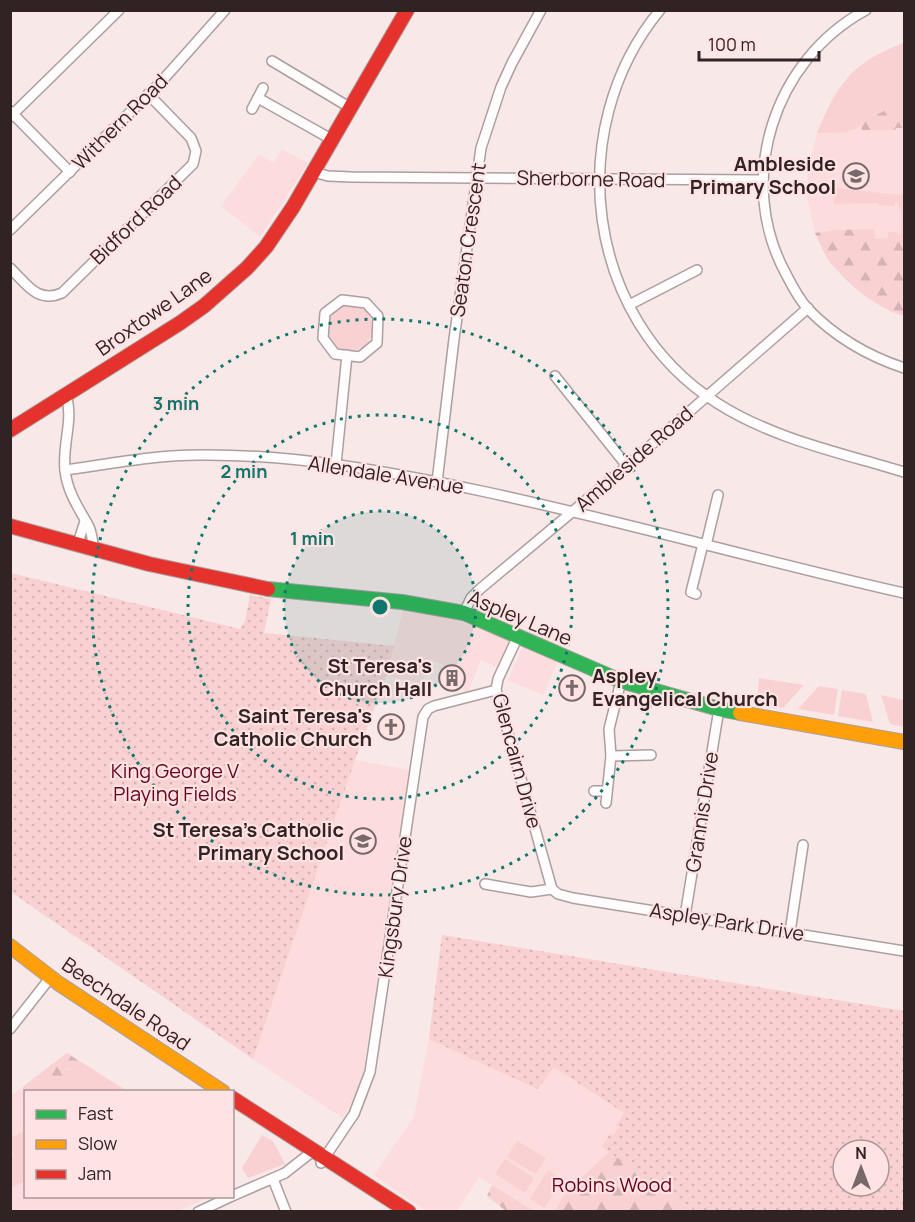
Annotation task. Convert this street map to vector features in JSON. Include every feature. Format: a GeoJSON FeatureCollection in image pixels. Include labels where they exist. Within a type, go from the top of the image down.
{"type":"FeatureCollection","features":[{"type":"Feature","properties":{"kind":"main road","name":"Broxtowe Lane"},"geometry":{"type":"LineString","coordinates":[[10,430],[180,323],[219,294],[247,268],[273,238],[407,10]]}},
{"type":"Feature","properties":{"kind":"main road","name":"Aspley Lane"},"geometry":{"type":"LineString","coordinates":[[10,526],[149,564],[263,588],[402,602],[464,613],[478,617],[621,681],[719,709],[904,742]]}},
{"type":"Feature","properties":{"kind":"main road","name":"Beechdale Road"},"geometry":{"type":"LineString","coordinates":[[10,946],[48,980],[206,1090]]}},
{"type":"Feature","properties":{"kind":"main road","name":"Beechdale Road"},"geometry":{"type":"LineString","coordinates":[[10,957],[220,1090]]}},
{"type":"Feature","properties":{"kind":"main road"},"geometry":{"type":"LineString","coordinates":[[234,1099],[396,1212]]}},
{"type":"Feature","properties":{"kind":"main road"},"geometry":{"type":"LineString","coordinates":[[234,1107],[409,1212]]}},
{"type":"Feature","properties":{"kind":"street"},"geometry":{"type":"LineString","coordinates":[[70,172],[12,114],[119,10]]}},
{"type":"Feature","properties":{"kind":"street","name":"Withern Road"},"geometry":{"type":"LineString","coordinates":[[10,230],[148,94],[225,10]]}},
{"type":"Feature","properties":{"kind":"street","name":"Seaton Crescent"},"geometry":{"type":"LineString","coordinates":[[437,482],[475,178],[481,148],[501,87],[541,10]]}},
{"type":"Feature","properties":{"kind":"street"},"geometry":{"type":"LineString","coordinates":[[660,10],[629,60],[616,91],[605,127],[598,180],[599,206],[607,247],[618,282],[629,305],[658,350],[707,396],[740,417],[764,427],[904,472]]}},
{"type":"Feature","properties":{"kind":"street"},"geometry":{"type":"LineString","coordinates":[[841,10],[847,20]]}},
{"type":"Feature","properties":{"kind":"street"},"geometry":{"type":"LineString","coordinates":[[866,10],[847,20],[812,54],[789,87],[775,113],[761,180],[766,221],[777,258],[793,288],[808,308],[832,330],[866,353],[904,368]]}},
{"type":"Feature","properties":{"kind":"street"},"geometry":{"type":"LineString","coordinates":[[272,61],[349,107]]}},
{"type":"Feature","properties":{"kind":"street"},"geometry":{"type":"LineString","coordinates":[[252,109],[264,88]]}},
{"type":"Feature","properties":{"kind":"street","name":"Bidford Road"},"geometry":{"type":"LineString","coordinates":[[10,267],[40,296],[48,297],[62,293],[193,164],[196,151],[191,138],[148,94]]}},
{"type":"Feature","properties":{"kind":"street"},"geometry":{"type":"LineString","coordinates":[[258,98],[331,139]]}},
{"type":"Feature","properties":{"kind":"street","name":"Sherborne Road"},"geometry":{"type":"LineString","coordinates":[[313,172],[328,176],[351,177],[761,180]]}},
{"type":"Feature","properties":{"kind":"street"},"geometry":{"type":"LineString","coordinates":[[629,305],[698,270]]}},
{"type":"Feature","properties":{"kind":"street"},"geometry":{"type":"LineString","coordinates":[[342,300],[366,303],[378,316],[376,343],[363,356],[347,355],[335,354],[324,341],[326,313],[342,300]]}},
{"type":"Feature","properties":{"kind":"street","name":"Ambleside Road"},"geometry":{"type":"LineString","coordinates":[[464,613],[471,598],[480,590],[627,466],[808,308]]}},
{"type":"Feature","properties":{"kind":"street"},"geometry":{"type":"LineString","coordinates":[[336,464],[347,355]]}},
{"type":"Feature","properties":{"kind":"street"},"geometry":{"type":"LineString","coordinates":[[555,376],[627,466]]}},
{"type":"Feature","properties":{"kind":"street"},"geometry":{"type":"LineString","coordinates":[[66,395],[70,409],[64,451],[65,470],[72,497],[90,527],[94,548]]}},
{"type":"Feature","properties":{"kind":"street","name":"Allendale Avenue"},"geometry":{"type":"LineString","coordinates":[[65,470],[150,458],[197,455],[235,455],[336,464],[437,482],[574,511],[904,593]]}},
{"type":"Feature","properties":{"kind":"street"},"geometry":{"type":"LineString","coordinates":[[696,594],[691,592],[718,495]]}},
{"type":"Feature","properties":{"kind":"street"},"geometry":{"type":"LineString","coordinates":[[78,543],[85,520]]}},
{"type":"Feature","properties":{"kind":"street","name":"Glencairn Drive"},"geometry":{"type":"LineString","coordinates":[[518,636],[498,680],[496,690],[552,889]]}},
{"type":"Feature","properties":{"kind":"street"},"geometry":{"type":"LineString","coordinates":[[606,803],[611,756],[609,729],[621,681]]}},
{"type":"Feature","properties":{"kind":"street","name":"Kingsbury Drive"},"geometry":{"type":"LineString","coordinates":[[234,1195],[317,1157],[354,1114],[370,1072],[423,717],[428,709],[434,706],[496,690]]}},
{"type":"Feature","properties":{"kind":"street","name":"Grannis Drive"},"geometry":{"type":"LineString","coordinates":[[685,916],[719,709]]}},
{"type":"Feature","properties":{"kind":"street"},"geometry":{"type":"LineString","coordinates":[[611,756],[651,755]]}},
{"type":"Feature","properties":{"kind":"street"},"geometry":{"type":"LineString","coordinates":[[594,790],[607,791]]}},
{"type":"Feature","properties":{"kind":"street"},"geometry":{"type":"LineString","coordinates":[[790,932],[803,845]]}},
{"type":"Feature","properties":{"kind":"street"},"geometry":{"type":"LineString","coordinates":[[485,884],[531,892],[552,889]]}},
{"type":"Feature","properties":{"kind":"street","name":"Aspley Park Drive"},"geometry":{"type":"LineString","coordinates":[[552,889],[558,894],[573,898],[904,951]]}},
{"type":"Feature","properties":{"kind":"street"},"geometry":{"type":"LineString","coordinates":[[10,1029],[48,980]]}},
{"type":"Feature","properties":{"kind":"street"},"geometry":{"type":"LineString","coordinates":[[273,1179],[286,1212]]}},
{"type":"Feature","properties":{"kind":"street","name":"Kingsbury Drive"},"geometry":{"type":"LineString","coordinates":[[198,1212],[228,1198]]}},
{"type":"Feature","properties":{"kind":"shaded area","name":"Ambleside Primary School"},"geometry":{"type":"Polygon","coordinates":[[[904,43],[904,316],[891,312],[865,296],[829,261],[815,233],[807,196],[808,170],[817,133],[833,97],[853,71],[874,56],[904,43]]]}},
{"type":"Feature","properties":{"kind":"shaded area"},"geometry":{"type":"Polygon","coordinates":[[[282,149],[308,163],[260,237],[221,206],[259,155],[274,163],[282,149]]]}},
{"type":"Feature","properties":{"kind":"shaded area"},"geometry":{"type":"Polygon","coordinates":[[[403,611],[452,617],[510,641],[497,667],[481,660],[468,692],[463,691],[465,673],[431,660],[422,683],[386,676],[403,611]]]}},
{"type":"Feature","properties":{"kind":"shaded area"},"geometry":{"type":"Polygon","coordinates":[[[523,647],[557,662],[543,695],[508,680],[523,647]]]}},
{"type":"Feature","properties":{"kind":"shaded area"},"geometry":{"type":"Polygon","coordinates":[[[355,760],[409,770],[363,1073],[357,1091],[343,1118],[253,1059],[355,760]]]}},
{"type":"Feature","properties":{"kind":"shaded area"},"geometry":{"type":"Polygon","coordinates":[[[442,935],[904,1011],[904,1211],[695,1211],[609,1152],[564,1194],[554,1211],[534,1211],[479,1177],[457,1211],[426,1211],[374,1175],[414,1117],[429,1038],[442,935]]]}},
{"type":"Feature","properties":{"kind":"shaded area"},"geometry":{"type":"Polygon","coordinates":[[[67,1053],[125,1090],[24,1090],[24,1198],[207,1198],[178,1211],[11,1212],[11,1096],[67,1053]]]}},
{"type":"Feature","properties":{"kind":"green space"},"geometry":{"type":"Polygon","coordinates":[[[904,43],[904,102],[860,122],[861,126],[847,132],[817,133],[832,101],[849,77],[871,58],[904,43]]]}},
{"type":"Feature","properties":{"kind":"green space"},"geometry":{"type":"Polygon","coordinates":[[[904,102],[904,128],[862,130],[860,122],[904,102]]]}},
{"type":"Feature","properties":{"kind":"green space"},"geometry":{"type":"Polygon","coordinates":[[[837,188],[898,195],[904,193],[904,242],[897,235],[901,235],[901,216],[900,208],[895,201],[895,206],[878,203],[834,204],[834,194],[837,188]]]}},
{"type":"Feature","properties":{"kind":"green space"},"geometry":{"type":"Polygon","coordinates":[[[874,229],[875,239],[888,238],[888,232],[897,232],[904,242],[904,316],[864,295],[837,271],[815,233],[874,229]]]}},
{"type":"Feature","properties":{"kind":"green space"},"geometry":{"type":"Polygon","coordinates":[[[350,305],[366,312],[373,328],[366,344],[350,351],[334,344],[327,328],[334,312],[350,305]]]}},
{"type":"Feature","properties":{"kind":"green space","name":"King George V Playing Fields"},"geometry":{"type":"Polygon","coordinates":[[[11,573],[240,629],[245,621],[250,595],[271,599],[264,633],[394,646],[386,676],[253,1059],[11,892],[11,573]]]}},
{"type":"Feature","properties":{"kind":"green space"},"geometry":{"type":"Polygon","coordinates":[[[759,678],[804,685],[783,708],[757,702],[759,678]]]}},
{"type":"Feature","properties":{"kind":"green space"},"geometry":{"type":"Polygon","coordinates":[[[819,686],[838,689],[834,715],[798,709],[819,686]]]}},
{"type":"Feature","properties":{"kind":"green space"},"geometry":{"type":"Polygon","coordinates":[[[842,690],[866,694],[873,722],[838,716],[842,690]]]}},
{"type":"Feature","properties":{"kind":"green space"},"geometry":{"type":"Polygon","coordinates":[[[881,695],[904,700],[904,727],[890,724],[881,695]]]}},
{"type":"Feature","properties":{"kind":"green space"},"geometry":{"type":"Polygon","coordinates":[[[442,935],[904,1011],[904,1211],[695,1211],[602,1147],[610,1134],[613,1136],[619,1127],[616,1125],[624,1113],[557,1069],[553,1068],[538,1089],[429,1039],[442,935]]]}},
{"type":"Feature","properties":{"kind":"green space"},"geometry":{"type":"Polygon","coordinates":[[[67,1053],[79,1061],[73,1068],[66,1069],[62,1076],[33,1079],[67,1053]]]}},
{"type":"Feature","properties":{"kind":"green space"},"geometry":{"type":"Polygon","coordinates":[[[79,1061],[125,1090],[25,1090],[23,1087],[33,1079],[38,1080],[73,1068],[79,1061]]]}},
{"type":"Feature","properties":{"kind":"green space"},"geometry":{"type":"Polygon","coordinates":[[[24,1132],[24,1182],[11,1188],[11,1158],[14,1156],[11,1149],[11,1138],[24,1132]]]}},
{"type":"Feature","properties":{"kind":"green space"},"geometry":{"type":"Polygon","coordinates":[[[262,1135],[273,1141],[285,1164],[248,1178],[242,1168],[262,1135]]]}},
{"type":"Feature","properties":{"kind":"green space"},"geometry":{"type":"Polygon","coordinates":[[[517,1141],[546,1158],[536,1174],[507,1157],[517,1141]]]}},
{"type":"Feature","properties":{"kind":"green space","name":"Robins Wood"},"geometry":{"type":"Polygon","coordinates":[[[609,1152],[695,1211],[554,1212],[564,1194],[609,1152]]]}},
{"type":"Feature","properties":{"kind":"green space"},"geometry":{"type":"Polygon","coordinates":[[[505,1159],[534,1178],[525,1193],[495,1174],[505,1159]]]}},
{"type":"Feature","properties":{"kind":"green space"},"geometry":{"type":"Polygon","coordinates":[[[548,1170],[563,1180],[544,1208],[530,1199],[548,1170]]]}},
{"type":"Feature","properties":{"kind":"green space","name":"Robins Wood"},"geometry":{"type":"Polygon","coordinates":[[[492,1185],[534,1211],[506,1211],[487,1196],[492,1185]]]}},
{"type":"Feature","properties":{"kind":"traffic: fast"},"geometry":{"type":"LineString","coordinates":[[268,589],[402,602],[464,613],[621,681],[740,713]]}},
{"type":"Feature","properties":{"kind":"traffic: slow"},"geometry":{"type":"LineString","coordinates":[[740,713],[904,742]]}},
{"type":"Feature","properties":{"kind":"traffic: slow"},"geometry":{"type":"LineString","coordinates":[[10,946],[58,983],[220,1090]]}},
{"type":"Feature","properties":{"kind":"traffic: jam"},"geometry":{"type":"LineString","coordinates":[[10,430],[180,323],[204,306],[247,268],[266,247],[293,207],[407,10]]}},
{"type":"Feature","properties":{"kind":"traffic: jam"},"geometry":{"type":"LineString","coordinates":[[10,526],[149,564],[268,589]]}},
{"type":"Feature","properties":{"kind":"traffic: jam"},"geometry":{"type":"LineString","coordinates":[[234,1099],[409,1212]]}},
{"type":"Feature","properties":{"kind":"place","name":"Ambleside Primary School"},"geometry":{"type":"Point","coordinates":[856,176]}},
{"type":"Feature","properties":{"kind":"place","name":"St Teresa's Church Hall"},"geometry":{"type":"Point","coordinates":[452,678]}},
{"type":"Feature","properties":{"kind":"place","name":"Aspley Evangelical Church"},"geometry":{"type":"Point","coordinates":[572,688]}},
{"type":"Feature","properties":{"kind":"place","name":"Saint Teresa's Catholic Church"},"geometry":{"type":"Point","coordinates":[391,727]}},
{"type":"Feature","properties":{"kind":"place","name":"St Teresa's Catholic Primary School"},"geometry":{"type":"Point","coordinates":[363,841]}}]}
